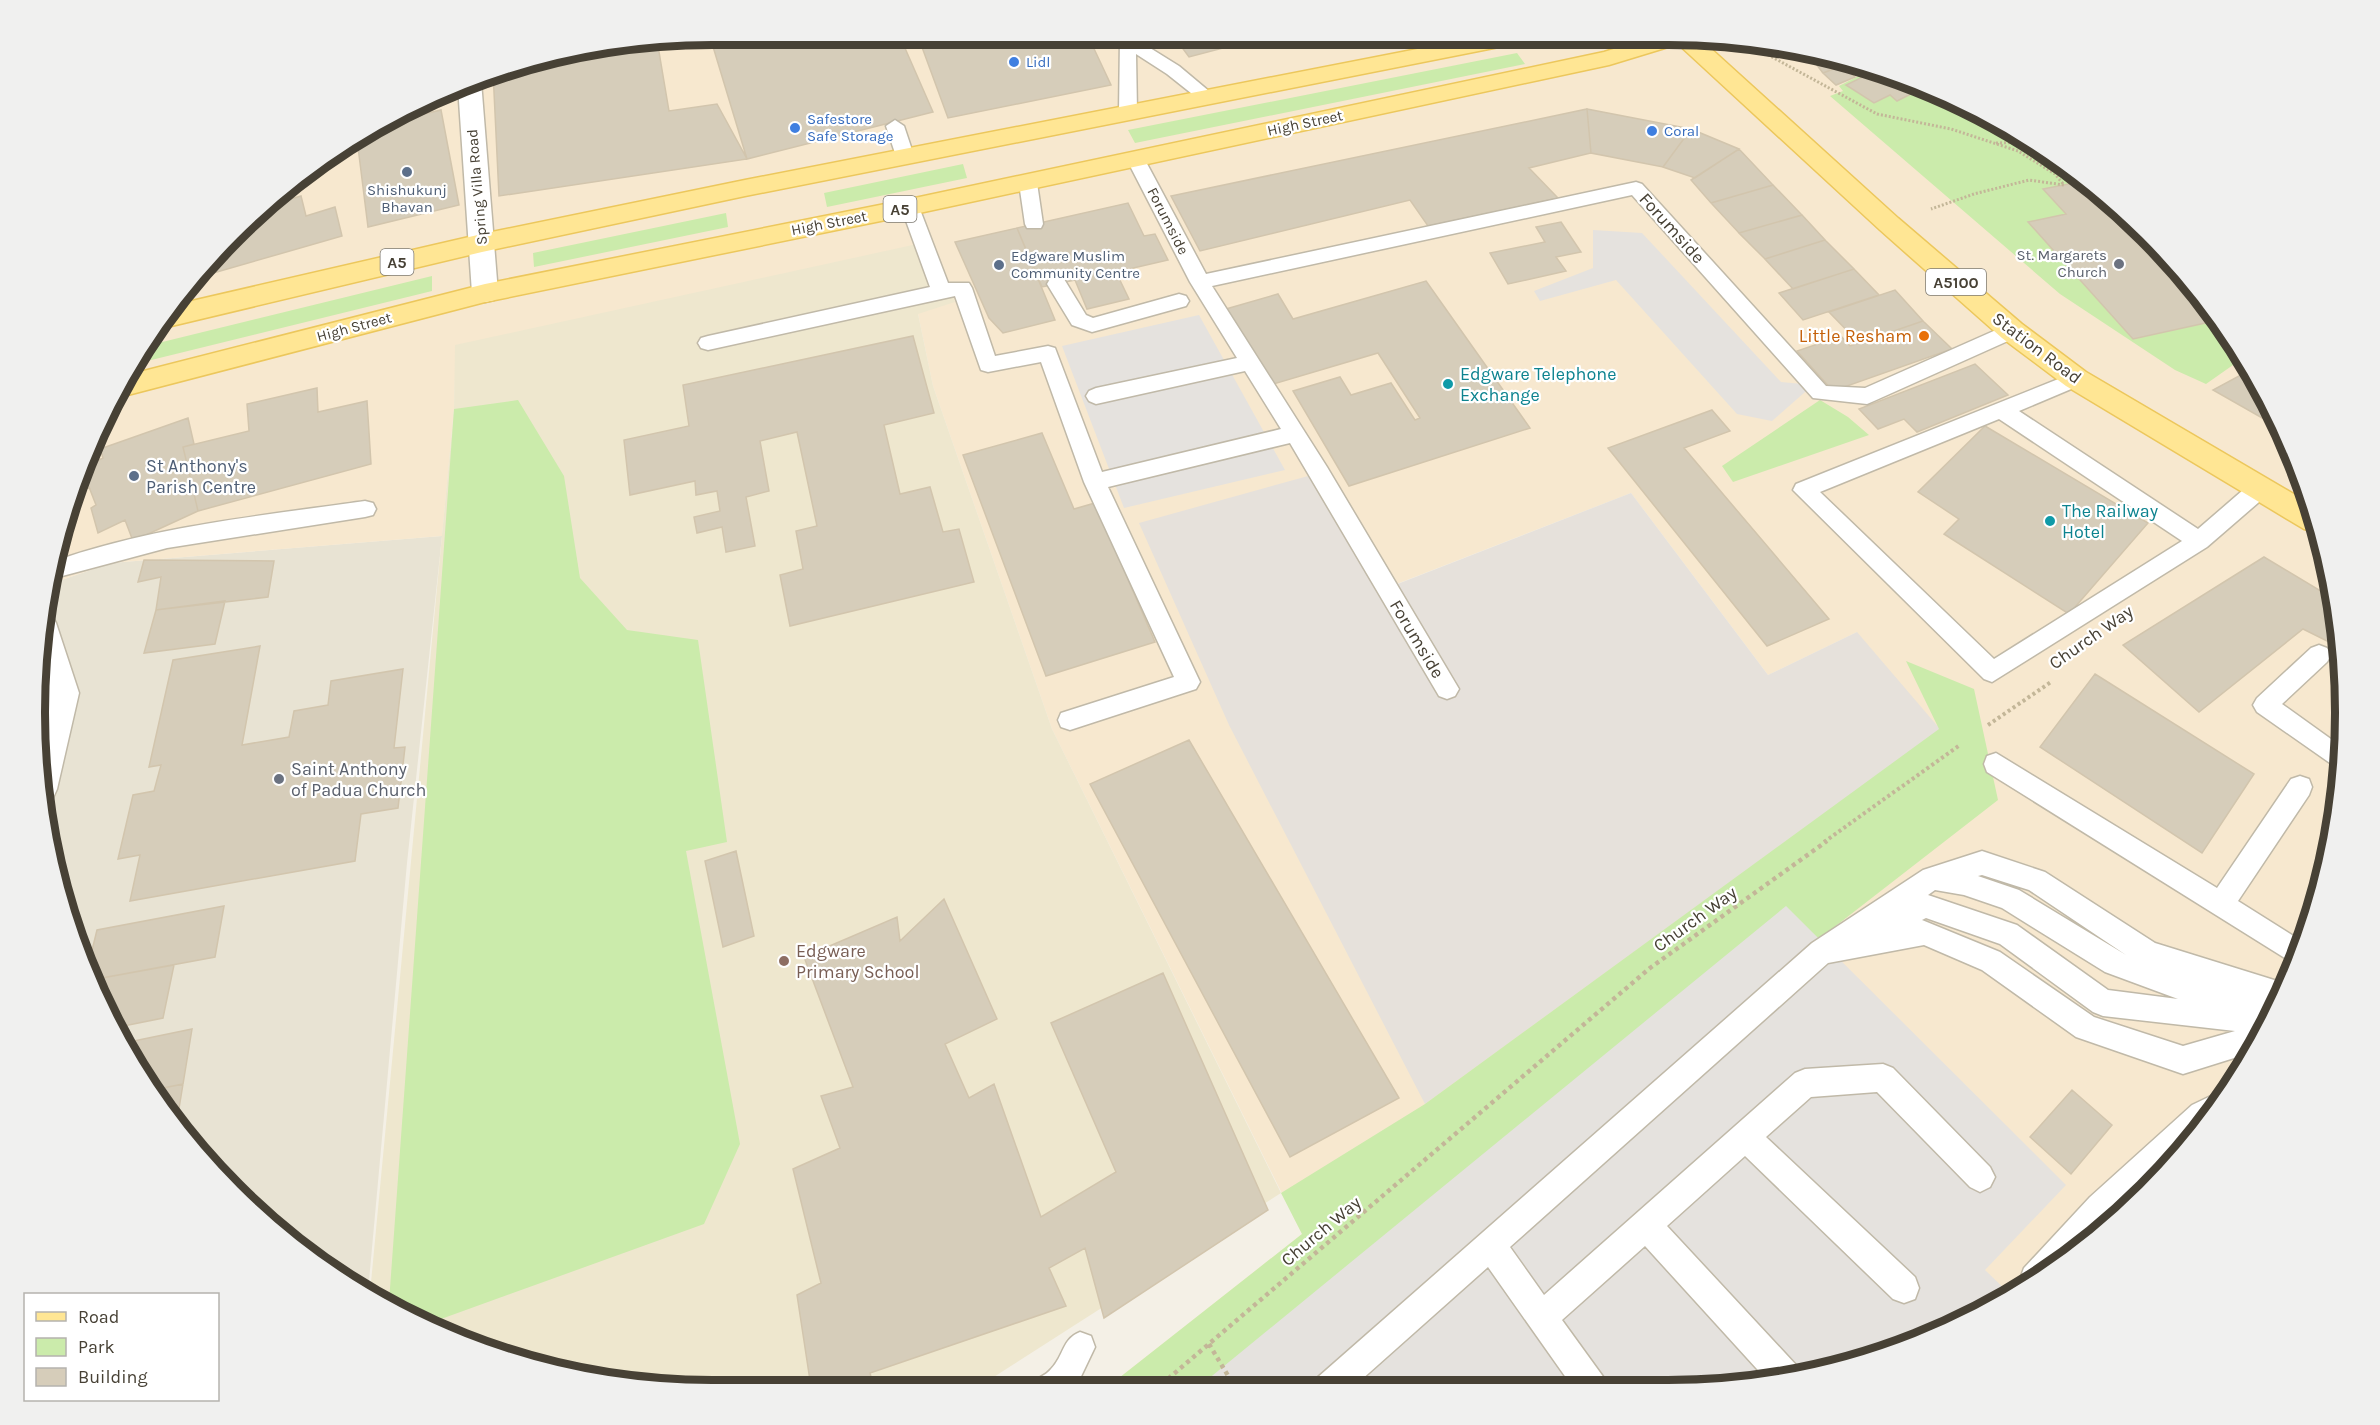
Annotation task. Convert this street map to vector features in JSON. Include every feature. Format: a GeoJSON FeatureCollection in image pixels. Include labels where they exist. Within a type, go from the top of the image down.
{"type":"FeatureCollection","features":[{"type":"Feature","properties":{"kind":"main road","name":"A5"},"geometry":{"type":"LineString","coordinates":[[183,306],[905,156],[1473,45]]}},
{"type":"Feature","properties":{"kind":"main road","name":"High Street"},"geometry":{"type":"LineString","coordinates":[[131,384],[485,293],[1028,183],[1609,58],[1652,45]]}},
{"type":"Feature","properties":{"kind":"main road","name":"Station Road"},"geometry":{"type":"LineString","coordinates":[[1693,46],[1889,224],[2012,331],[2076,379],[2258,490],[2305,516]]}},
{"type":"Feature","properties":{"kind":"street","name":"Spring Villa Road"},"geometry":{"type":"LineString","coordinates":[[470,91],[485,293]]}},
{"type":"Feature","properties":{"kind":"street"},"geometry":{"type":"LineString","coordinates":[[47,761],[63,693],[48,653]]}},
{"type":"Feature","properties":{"kind":"lane"},"geometry":{"type":"LineString","coordinates":[[1127,45],[1128,112]]}},
{"type":"Feature","properties":{"kind":"lane"},"geometry":{"type":"LineString","coordinates":[[1133,45],[1173,70],[1207,97]]}},
{"type":"Feature","properties":{"kind":"lane"},"geometry":{"type":"LineString","coordinates":[[895,126],[905,156]]}},
{"type":"Feature","properties":{"kind":"lane","name":"Forumside"},"geometry":{"type":"LineString","coordinates":[[1136,160],[1200,282],[1295,434],[1447,689]]}},
{"type":"Feature","properties":{"kind":"lane"},"geometry":{"type":"LineString","coordinates":[[1028,183],[1034,224]]}},
{"type":"Feature","properties":{"kind":"lane","name":"Forumside"},"geometry":{"type":"LineString","coordinates":[[1200,282],[1636,188],[1820,393],[1867,396],[2012,331]]}},
{"type":"Feature","properties":{"kind":"lane"},"geometry":{"type":"LineString","coordinates":[[910,207],[941,291]]}},
{"type":"Feature","properties":{"kind":"lane"},"geometry":{"type":"LineString","coordinates":[[1057,284],[1079,320],[1092,325],[1179,301]]}},
{"type":"Feature","properties":{"kind":"lane"},"geometry":{"type":"LineString","coordinates":[[708,343],[962,288],[988,365],[1048,353],[1095,482],[1188,682],[1070,720]]}},
{"type":"Feature","properties":{"kind":"lane"},"geometry":{"type":"LineString","coordinates":[[1096,396],[1250,363]]}},
{"type":"Feature","properties":{"kind":"lane"},"geometry":{"type":"LineString","coordinates":[[2076,379],[1804,490],[1992,672],[2199,541],[2258,490]]}},
{"type":"Feature","properties":{"kind":"lane"},"geometry":{"type":"LineString","coordinates":[[2002,410],[2199,541]]}},
{"type":"Feature","properties":{"kind":"lane"},"geometry":{"type":"LineString","coordinates":[[1095,482],[1295,434]]}},
{"type":"Feature","properties":{"kind":"lane"},"geometry":{"type":"LineString","coordinates":[[61,568],[82,559],[177,538],[365,509]]}},
{"type":"Feature","properties":{"kind":"lane"},"geometry":{"type":"LineString","coordinates":[[2319,655],[2265,705],[2334,755]]}},
{"type":"Feature","properties":{"kind":"lane"},"geometry":{"type":"LineString","coordinates":[[1996,764],[2291,949]]}},
{"type":"Feature","properties":{"kind":"lane"},"geometry":{"type":"LineString","coordinates":[[2220,905],[2301,787]]}},
{"type":"Feature","properties":{"kind":"lane"},"geometry":{"type":"LineString","coordinates":[[1338,1380],[1821,952],[1932,878],[1982,863],[2036,880],[2148,954],[2273,992]]}},
{"type":"Feature","properties":{"kind":"lane"},"geometry":{"type":"LineString","coordinates":[[1932,878],[1964,883],[2010,899],[2114,963],[2224,1003],[2266,1007]]}},
{"type":"Feature","properties":{"kind":"lane"},"geometry":{"type":"LineString","coordinates":[[1821,952],[1925,906],[2008,934],[2103,1003],[2221,1018],[2261,1017]]}},
{"type":"Feature","properties":{"kind":"lane"},"geometry":{"type":"LineString","coordinates":[[1821,952],[1925,932],[1991,961],[2086,1028],[2183,1060],[2249,1040]]}},
{"type":"Feature","properties":{"kind":"lane"},"geometry":{"type":"LineString","coordinates":[[1542,1318],[1806,1083],[1883,1078],[1980,1177]]}},
{"type":"Feature","properties":{"kind":"lane"},"geometry":{"type":"LineString","coordinates":[[2058,1254],[2100,1207],[2198,1118]]}},
{"type":"Feature","properties":{"kind":"lane"},"geometry":{"type":"LineString","coordinates":[[1746,1137],[1904,1288]]}},
{"type":"Feature","properties":{"kind":"lane"},"geometry":{"type":"LineString","coordinates":[[1646,1226],[1780,1370]]}},
{"type":"Feature","properties":{"kind":"lane"},"geometry":{"type":"LineString","coordinates":[[1490,1245],[1587,1380]]}},
{"type":"Feature","properties":{"kind":"lane"},"geometry":{"type":"LineString","coordinates":[[1063,1380],[1080,1347]]}},
{"type":"Feature","properties":{"kind":"path"},"geometry":{"type":"LineString","coordinates":[[1764,52],[1877,114],[1951,129],[2018,151],[2055,174],[2064,185],[2030,180],[1974,194]]}},
{"type":"Feature","properties":{"kind":"path"},"geometry":{"type":"LineString","coordinates":[[1992,143],[2015,142]]}},
{"type":"Feature","properties":{"kind":"path","name":"Church Way"},"geometry":{"type":"LineString","coordinates":[[1987,726],[2054,680]]}},
{"type":"Feature","properties":{"kind":"path","name":"Church Way"},"geometry":{"type":"LineString","coordinates":[[1167,1380],[1650,968],[1968,740]]}},
{"type":"Feature","properties":{"kind":"path"},"geometry":{"type":"LineString","coordinates":[[1209,1344],[1231,1380]]}},
{"type":"Feature","properties":{"kind":"shaded area"},"geometry":{"type":"Polygon","coordinates":[[[669,46],[1711,46],[1798,58],[1840,68],[1882,80],[1963,114],[2038,157],[2074,183],[2097,202],[2178,283],[2223,342],[2246,379],[2266,417],[2300,498],[2322,582],[2329,625],[2334,669],[2334,756],[2322,843],[2300,927],[2266,1008],[2223,1083],[2169,1153],[2108,1214],[2038,1268],[1963,1311],[1882,1345],[1840,1357],[1798,1367],[1711,1379],[1116,1380],[1302,1234],[1052,729],[933,386],[918,314],[456,345],[454,409],[442,536],[111,563],[58,581],[80,498],[114,417],[157,342],[183,306],[211,272],[272,211],[342,157],[417,114],[498,80],[582,58],[669,46]],[[1319,473],[1425,1103],[1857,632],[1768,675],[1631,493],[1376,592],[1319,473]]]}},
{"type":"Feature","properties":{"kind":"shaded area"},"geometry":{"type":"Polygon","coordinates":[[[1593,230],[1642,233],[1781,382],[1813,385],[1772,421],[1737,414],[1616,280],[1540,301],[1534,291],[1593,268],[1593,230]]]}},
{"type":"Feature","properties":{"kind":"shaded area","name":"Edgware Primary School"},"geometry":{"type":"Polygon","coordinates":[[[931,241],[955,302],[918,314],[933,386],[1052,729],[1281,1193],[989,1380],[712,1380],[669,1379],[625,1374],[582,1367],[498,1345],[417,1311],[371,1286],[454,409],[455,345],[931,241]]]}},
{"type":"Feature","properties":{"kind":"shaded area"},"geometry":{"type":"Polygon","coordinates":[[[1199,315],[1285,470],[1124,508],[1062,346],[1199,315]]]}},
{"type":"Feature","properties":{"kind":"shaded area"},"geometry":{"type":"Polygon","coordinates":[[[1319,473],[1377,592],[1631,493],[1768,675],[1857,632],[1940,729],[1425,1104],[1229,725],[1139,523],[1319,473]]]}},
{"type":"Feature","properties":{"kind":"shaded area"},"geometry":{"type":"Polygon","coordinates":[[[442,536],[407,863],[369,1285],[306,1242],[272,1214],[211,1153],[183,1119],[134,1046],[114,1008],[80,927],[58,843],[51,800],[46,756],[46,669],[58,581],[111,563],[442,536]]]}},
{"type":"Feature","properties":{"kind":"shaded area"},"geometry":{"type":"Polygon","coordinates":[[[1786,906],[2066,1185],[1985,1270],[2005,1289],[1963,1311],[1882,1345],[1798,1367],[1711,1379],[1668,1380],[1207,1380],[1786,906]]]}},
{"type":"Feature","properties":{"kind":"green space"},"geometry":{"type":"Polygon","coordinates":[[[1517,53],[1525,64],[1135,143],[1128,130],[1517,53]]]}},
{"type":"Feature","properties":{"kind":"green space"},"geometry":{"type":"Polygon","coordinates":[[[1862,74],[1882,80],[1963,114],[2038,157],[2108,211],[2169,272],[2197,306],[2236,363],[2206,384],[2175,370],[2060,294],[1830,96],[1843,91],[1839,86],[1862,74]]]}},
{"type":"Feature","properties":{"kind":"green space"},"geometry":{"type":"Polygon","coordinates":[[[963,164],[967,178],[827,207],[824,193],[963,164]]]}},
{"type":"Feature","properties":{"kind":"green space"},"geometry":{"type":"Polygon","coordinates":[[[726,213],[728,227],[534,267],[533,253],[726,213]]]}},
{"type":"Feature","properties":{"kind":"green space"},"geometry":{"type":"Polygon","coordinates":[[[432,276],[432,291],[145,362],[156,344],[432,276]]]}},
{"type":"Feature","properties":{"kind":"green space"},"geometry":{"type":"Polygon","coordinates":[[[518,400],[564,476],[580,578],[627,630],[698,640],[727,842],[686,851],[740,1144],[704,1224],[438,1320],[389,1296],[454,409],[518,400]]]}},
{"type":"Feature","properties":{"kind":"green space"},"geometry":{"type":"Polygon","coordinates":[[[1820,400],[1848,417],[1869,435],[1733,482],[1722,466],[1820,400]]]}},
{"type":"Feature","properties":{"kind":"green space"},"geometry":{"type":"Polygon","coordinates":[[[1906,661],[1974,689],[1998,800],[1463,1215],[1278,1380],[1116,1380],[1302,1234],[1281,1193],[1425,1104],[1939,729],[1906,661]]]}},
{"type":"Feature","properties":{"kind":"building"},"geometry":{"type":"Polygon","coordinates":[[[713,45],[904,45],[933,112],[747,159],[713,45]]]}},
{"type":"Feature","properties":{"kind":"building","name":"Lidl"},"geometry":{"type":"Polygon","coordinates":[[[921,45],[1092,45],[1111,85],[948,118],[921,45]]]}},
{"type":"Feature","properties":{"kind":"building"},"geometry":{"type":"Polygon","coordinates":[[[1180,45],[1234,45],[1189,57],[1180,45]]]}},
{"type":"Feature","properties":{"kind":"building"},"geometry":{"type":"Polygon","coordinates":[[[658,47],[669,111],[717,104],[747,159],[499,196],[494,82],[582,58],[625,51],[658,47]]]}},
{"type":"Feature","properties":{"kind":"building"},"geometry":{"type":"Polygon","coordinates":[[[1815,62],[1837,67],[1823,73],[1815,62]]]}},
{"type":"Feature","properties":{"kind":"building"},"geometry":{"type":"Polygon","coordinates":[[[1837,67],[1846,70],[1855,77],[1836,85],[1823,73],[1837,67]]]}},
{"type":"Feature","properties":{"kind":"building"},"geometry":{"type":"Polygon","coordinates":[[[1866,75],[1914,92],[1897,101],[1890,95],[1874,103],[1846,85],[1866,75]]]}},
{"type":"Feature","properties":{"kind":"building"},"geometry":{"type":"Polygon","coordinates":[[[1587,109],[1691,129],[1663,167],[1591,153],[1587,109]]]}},
{"type":"Feature","properties":{"kind":"building"},"geometry":{"type":"Polygon","coordinates":[[[1587,109],[1591,153],[1529,168],[1558,198],[1428,226],[1410,200],[1200,251],[1171,196],[1587,109]]]}},
{"type":"Feature","properties":{"kind":"building","name":"Shishukunj Bhavan"},"geometry":{"type":"Polygon","coordinates":[[[441,110],[459,205],[368,227],[358,147],[412,117],[441,110]]]}},
{"type":"Feature","properties":{"kind":"building"},"geometry":{"type":"Polygon","coordinates":[[[1691,129],[1739,149],[1695,178],[1663,167],[1691,129]]]}},
{"type":"Feature","properties":{"kind":"building"},"geometry":{"type":"Polygon","coordinates":[[[1739,149],[1773,185],[1711,203],[1691,180],[1739,149]]]}},
{"type":"Feature","properties":{"kind":"building","name":"St. Margarets Church"},"geometry":{"type":"Polygon","coordinates":[[[2074,183],[2108,211],[2169,272],[2190,297],[2187,298],[2209,322],[2133,339],[2028,222],[2066,214],[2043,189],[2074,183]]]}},
{"type":"Feature","properties":{"kind":"building"},"geometry":{"type":"Polygon","coordinates":[[[1773,185],[1802,215],[1739,233],[1711,203],[1773,185]]]}},
{"type":"Feature","properties":{"kind":"building"},"geometry":{"type":"Polygon","coordinates":[[[301,196],[306,216],[335,207],[342,236],[209,274],[241,241],[284,201],[301,196]]]}},
{"type":"Feature","properties":{"kind":"building"},"geometry":{"type":"Polygon","coordinates":[[[1128,203],[1144,236],[1155,234],[1168,260],[1116,272],[1129,299],[1087,309],[1075,280],[1042,287],[1017,228],[1128,203]]]}},
{"type":"Feature","properties":{"kind":"building"},"geometry":{"type":"Polygon","coordinates":[[[1802,215],[1825,240],[1765,259],[1739,233],[1802,215]]]}},
{"type":"Feature","properties":{"kind":"building"},"geometry":{"type":"Polygon","coordinates":[[[1561,222],[1581,252],[1556,257],[1566,271],[1508,284],[1490,253],[1545,242],[1536,227],[1561,222]]]}},
{"type":"Feature","properties":{"kind":"building","name":"Edgware Muslim Community Centre"},"geometry":{"type":"Polygon","coordinates":[[[1017,228],[1055,320],[1003,333],[989,318],[955,242],[1017,228]]]}},
{"type":"Feature","properties":{"kind":"building"},"geometry":{"type":"Polygon","coordinates":[[[1825,240],[1854,269],[1793,289],[1765,259],[1825,240]]]}},
{"type":"Feature","properties":{"kind":"building"},"geometry":{"type":"Polygon","coordinates":[[[1854,269],[1879,295],[1803,320],[1779,293],[1854,269]]]}},
{"type":"Feature","properties":{"kind":"building","name":"Edgware Telephone Exchange"},"geometry":{"type":"Polygon","coordinates":[[[1426,281],[1530,428],[1349,486],[1293,391],[1340,377],[1351,395],[1391,383],[1415,420],[1420,418],[1378,353],[1270,385],[1226,309],[1278,294],[1293,319],[1426,281]]]}},
{"type":"Feature","properties":{"kind":"building"},"geometry":{"type":"Polygon","coordinates":[[[1895,290],[1923,321],[1859,343],[1829,312],[1895,290]]]}},
{"type":"Feature","properties":{"kind":"building"},"geometry":{"type":"Polygon","coordinates":[[[1923,321],[1952,349],[1833,391],[1797,351],[1841,336],[1850,346],[1923,321]]]}},
{"type":"Feature","properties":{"kind":"building"},"geometry":{"type":"Polygon","coordinates":[[[913,336],[934,413],[884,425],[900,494],[930,487],[943,532],[959,529],[974,582],[790,626],[780,575],[803,569],[796,531],[817,526],[797,432],[760,441],[769,491],[746,497],[755,546],[726,552],[722,527],[697,533],[694,517],[720,511],[717,491],[696,495],[695,481],[630,495],[624,440],[689,426],[683,385],[913,336]]]}},
{"type":"Feature","properties":{"kind":"building"},"geometry":{"type":"Polygon","coordinates":[[[1975,364],[2008,395],[1917,432],[1904,419],[1878,429],[1859,409],[1975,364]]]}},
{"type":"Feature","properties":{"kind":"building"},"geometry":{"type":"Polygon","coordinates":[[[2243,374],[2266,417],[2264,419],[2213,390],[2243,374]]]}},
{"type":"Feature","properties":{"kind":"building"},"geometry":{"type":"Polygon","coordinates":[[[317,388],[318,412],[367,401],[371,464],[198,511],[183,447],[249,431],[247,404],[317,388]]]}},
{"type":"Feature","properties":{"kind":"building"},"geometry":{"type":"Polygon","coordinates":[[[1712,410],[1730,431],[1684,448],[1829,619],[1767,646],[1608,448],[1712,410]]]}},
{"type":"Feature","properties":{"kind":"building","name":"St Anthony's Parish Centre"},"geometry":{"type":"Polygon","coordinates":[[[188,418],[194,444],[183,447],[198,511],[133,541],[125,520],[98,533],[91,508],[96,505],[89,487],[83,490],[94,462],[103,458],[100,449],[188,418]]]}},
{"type":"Feature","properties":{"kind":"building","name":"The Railway Hotel"},"geometry":{"type":"Polygon","coordinates":[[[1985,426],[2148,523],[2069,614],[1944,534],[1959,519],[1918,492],[1985,426]]]}},
{"type":"Feature","properties":{"kind":"building"},"geometry":{"type":"Polygon","coordinates":[[[1042,433],[1074,509],[1095,503],[1155,642],[1046,676],[963,455],[1042,433]]]}},
{"type":"Feature","properties":{"kind":"building"},"geometry":{"type":"Polygon","coordinates":[[[2264,557],[2324,593],[2331,643],[2303,629],[2199,712],[2123,645],[2264,557]]]}},
{"type":"Feature","properties":{"kind":"building"},"geometry":{"type":"Polygon","coordinates":[[[144,560],[274,561],[268,597],[156,610],[161,577],[138,582],[144,560]]]}},
{"type":"Feature","properties":{"kind":"building"},"geometry":{"type":"Polygon","coordinates":[[[225,601],[215,644],[144,653],[156,610],[225,601]]]}},
{"type":"Feature","properties":{"kind":"building","name":"Saint Anthony of Padua Church"},"geometry":{"type":"Polygon","coordinates":[[[260,646],[242,745],[289,737],[294,711],[328,705],[331,681],[403,669],[394,748],[405,747],[398,808],[361,814],[355,861],[130,901],[140,855],[118,859],[133,795],[154,791],[161,765],[149,767],[173,660],[260,646]]]}},
{"type":"Feature","properties":{"kind":"building"},"geometry":{"type":"Polygon","coordinates":[[[2095,674],[2254,774],[2202,853],[2040,747],[2095,674]]]}},
{"type":"Feature","properties":{"kind":"building"},"geometry":{"type":"Polygon","coordinates":[[[1189,740],[1399,1098],[1290,1157],[1090,784],[1189,740]]]}},
{"type":"Feature","properties":{"kind":"building"},"geometry":{"type":"Polygon","coordinates":[[[736,851],[754,936],[723,947],[705,861],[736,851]]]}},
{"type":"Feature","properties":{"kind":"building"},"geometry":{"type":"Polygon","coordinates":[[[944,899],[997,1019],[945,1044],[969,1098],[994,1084],[1041,1217],[1116,1172],[1051,1023],[1163,973],[1268,1210],[1104,1318],[1085,1248],[1049,1268],[1066,1306],[870,1373],[872,1380],[810,1380],[797,1295],[821,1283],[793,1169],[840,1148],[821,1096],[853,1087],[804,957],[897,917],[900,941],[944,899]]]}},
{"type":"Feature","properties":{"kind":"building"},"geometry":{"type":"Polygon","coordinates":[[[224,906],[215,957],[101,978],[91,955],[97,930],[224,906]]]}},
{"type":"Feature","properties":{"kind":"building"},"geometry":{"type":"Polygon","coordinates":[[[174,965],[163,1018],[124,1026],[101,978],[174,965]]]}},
{"type":"Feature","properties":{"kind":"building"},"geometry":{"type":"Polygon","coordinates":[[[192,1029],[183,1084],[161,1088],[132,1041],[192,1029]]]}},
{"type":"Feature","properties":{"kind":"building"},"geometry":{"type":"Polygon","coordinates":[[[183,1084],[178,1113],[161,1088],[183,1084]]]}},
{"type":"Feature","properties":{"kind":"building"},"geometry":{"type":"Polygon","coordinates":[[[2072,1090],[2112,1125],[2071,1174],[2030,1137],[2072,1090]]]}},
{"type":"Feature","properties":{"kind":"place","name":"Lidl"},"geometry":{"type":"Point","coordinates":[1014,62]}},
{"type":"Feature","properties":{"kind":"place","name":"Safestore Safe Storage"},"geometry":{"type":"Point","coordinates":[795,128]}},
{"type":"Feature","properties":{"kind":"place","name":"Coral"},"geometry":{"type":"Point","coordinates":[1652,131]}},
{"type":"Feature","properties":{"kind":"place","name":"Shishukunj Bhavan"},"geometry":{"type":"Point","coordinates":[407,172]}},
{"type":"Feature","properties":{"kind":"place","name":"St. Margarets Church"},"geometry":{"type":"Point","coordinates":[2119,264]}},
{"type":"Feature","properties":{"kind":"place","name":"Edgware Muslim Community Centre"},"geometry":{"type":"Point","coordinates":[999,265]}},
{"type":"Feature","properties":{"kind":"place","name":"Little Resham"},"geometry":{"type":"Point","coordinates":[1924,336]}},
{"type":"Feature","properties":{"kind":"place","name":"Edgware Telephone Exchange"},"geometry":{"type":"Point","coordinates":[1448,384]}},
{"type":"Feature","properties":{"kind":"place","name":"St Anthony's Parish Centre"},"geometry":{"type":"Point","coordinates":[134,476]}},
{"type":"Feature","properties":{"kind":"place","name":"The Railway Hotel"},"geometry":{"type":"Point","coordinates":[2050,521]}},
{"type":"Feature","properties":{"kind":"place","name":"Saint Anthony of Padua Church"},"geometry":{"type":"Point","coordinates":[279,779]}},
{"type":"Feature","properties":{"kind":"place","name":"Edgware Primary School"},"geometry":{"type":"Point","coordinates":[784,961]}}]}
